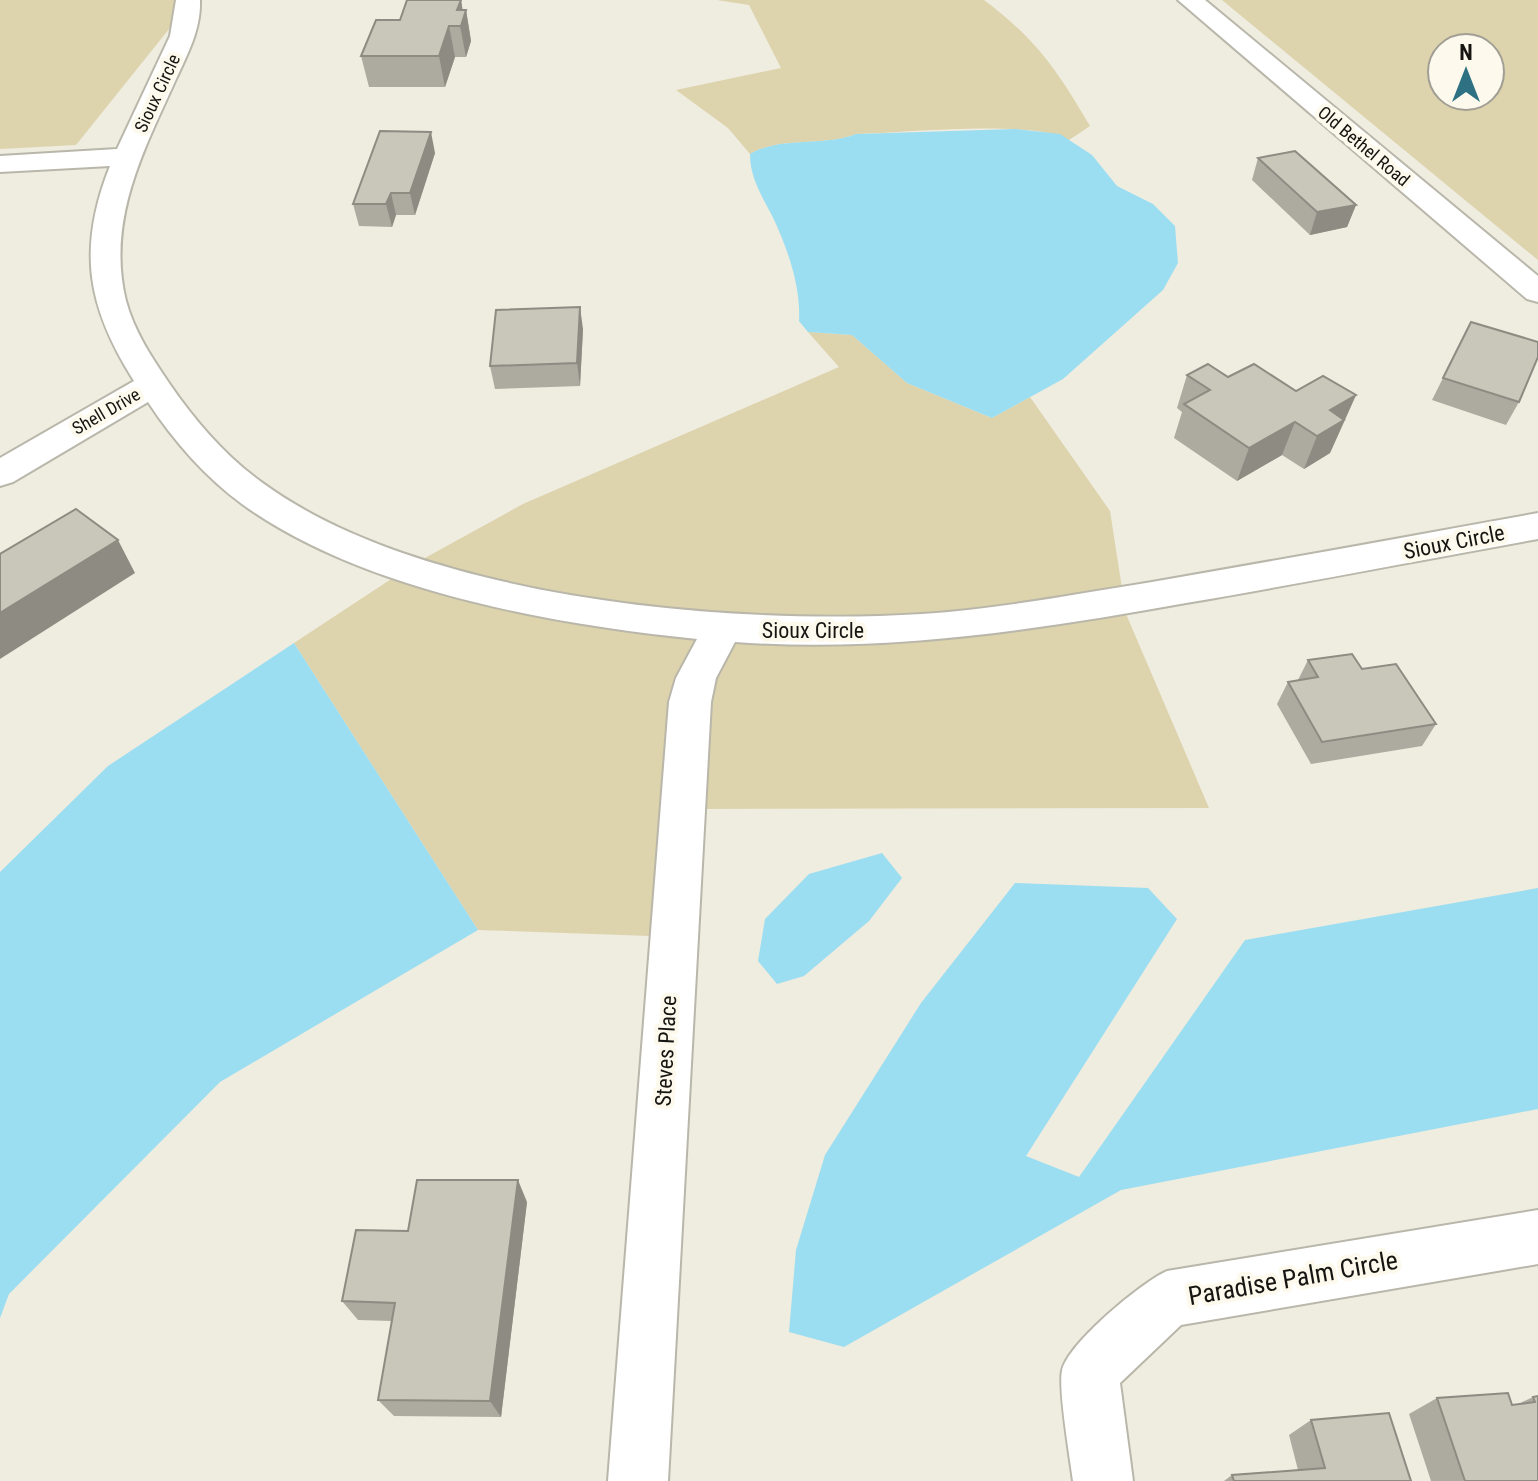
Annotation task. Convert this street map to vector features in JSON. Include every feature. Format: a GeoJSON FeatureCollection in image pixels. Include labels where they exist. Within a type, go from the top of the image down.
{"type":"FeatureCollection","features":[{"type":"Feature","properties":{"kind":"street","name":"Sioux Circle"},"geometry":{"type":"LineString","coordinates":[[122,171],[187,29],[188,0]]}},
{"type":"Feature","properties":{"kind":"street","name":"Old Bethel Road"},"geometry":{"type":"LineString","coordinates":[[1190,0],[1538,292]]}},
{"type":"Feature","properties":{"kind":"street"},"geometry":{"type":"LineString","coordinates":[[0,164],[122,171]]}},
{"type":"Feature","properties":{"kind":"street","name":"Shell Drive"},"geometry":{"type":"LineString","coordinates":[[0,474],[153,384],[124,338],[111,304],[102,259],[104,225],[122,171]]}},
{"type":"Feature","properties":{"kind":"street","name":"Sioux Circle"},"geometry":{"type":"LineString","coordinates":[[153,384],[182,428],[230,477],[271,507],[371,556],[428,577],[525,599],[616,616],[722,629],[823,632],[998,620],[1271,577],[1538,526]]}},
{"type":"Feature","properties":{"kind":"street","name":"Steves Place"},"geometry":{"type":"LineString","coordinates":[[638,1481],[690,702],[696,678],[722,629]]}},
{"type":"Feature","properties":{"kind":"street","name":"Paradise Palm Circle"},"geometry":{"type":"LineString","coordinates":[[1103,1481],[1090,1372],[1167,1299],[1538,1237]]}},
{"type":"Feature","properties":{"kind":"shaded area"},"geometry":{"type":"Polygon","coordinates":[[[0,0],[182,0],[169,29],[76,145],[0,149],[0,0]]]}},
{"type":"Feature","properties":{"kind":"shaded area"},"geometry":{"type":"Polygon","coordinates":[[[717,0],[984,0],[1044,57],[1090,126],[1069,140],[1028,130],[935,130],[856,134],[830,140],[775,145],[750,154],[728,128],[676,90],[781,68],[749,5],[717,0]]]}},
{"type":"Feature","properties":{"kind":"shaded area"},"geometry":{"type":"Polygon","coordinates":[[[1222,0],[1538,0],[1538,260],[1222,0]]]}},
{"type":"Feature","properties":{"kind":"shaded area"},"geometry":{"type":"Polygon","coordinates":[[[808,332],[852,335],[907,383],[992,418],[1030,397],[1110,511],[1126,614],[1209,808],[687,809],[679,937],[478,930],[294,643],[414,564],[523,504],[839,367],[808,332]]]}},
{"type":"Feature","properties":{"kind":"water"},"geometry":{"type":"Polygon","coordinates":[[[1015,129],[1060,134],[1092,155],[1117,186],[1153,204],[1175,226],[1178,263],[1163,290],[1063,379],[992,418],[907,383],[852,335],[808,332],[799,321],[798,296],[790,259],[755,182],[750,154],[775,145],[830,140],[856,134],[1015,129]]]}},
{"type":"Feature","properties":{"kind":"water"},"geometry":{"type":"Polygon","coordinates":[[[294,643],[478,930],[220,1082],[9,1294],[0,1318],[0,872],[108,766],[294,643]]]}},
{"type":"Feature","properties":{"kind":"water"},"geometry":{"type":"Polygon","coordinates":[[[882,853],[902,878],[869,921],[804,976],[777,984],[758,961],[765,919],[809,874],[882,853]]]}},
{"type":"Feature","properties":{"kind":"water"},"geometry":{"type":"Polygon","coordinates":[[[1015,883],[1148,888],[1177,919],[1026,1156],[1079,1177],[1245,940],[1538,888],[1538,1109],[1121,1190],[844,1347],[789,1332],[796,1250],[825,1155],[921,1003],[1015,883]]]}},
{"type":"Feature","properties":{"kind":"building"},"geometry":{"type":"Polygon","coordinates":[[[407,0],[461,0],[457,10],[466,10],[461,26],[449,26],[439,56],[361,56],[376,20],[400,20],[407,0]]]}},
{"type":"Feature","properties":{"kind":"building"},"geometry":{"type":"Polygon","coordinates":[[[380,131],[431,132],[410,193],[391,193],[386,204],[353,204],[380,131]]]}},
{"type":"Feature","properties":{"kind":"building"},"geometry":{"type":"Polygon","coordinates":[[[1295,151],[1356,205],[1317,212],[1258,158],[1295,151]]]}},
{"type":"Feature","properties":{"kind":"building"},"geometry":{"type":"Polygon","coordinates":[[[580,307],[577,363],[490,366],[496,310],[580,307]]]}},
{"type":"Feature","properties":{"kind":"building"},"geometry":{"type":"Polygon","coordinates":[[[1471,322],[1538,342],[1538,357],[1519,402],[1443,378],[1471,322]]]}},
{"type":"Feature","properties":{"kind":"building"},"geometry":{"type":"Polygon","coordinates":[[[1208,364],[1228,377],[1254,364],[1296,391],[1323,376],[1356,395],[1330,410],[1344,420],[1317,436],[1295,422],[1249,448],[1184,404],[1210,390],[1187,375],[1208,364]]]}},
{"type":"Feature","properties":{"kind":"building"},"geometry":{"type":"Polygon","coordinates":[[[76,509],[118,540],[0,613],[0,554],[76,509]]]}},
{"type":"Feature","properties":{"kind":"building"},"geometry":{"type":"Polygon","coordinates":[[[1352,654],[1362,669],[1396,664],[1436,724],[1322,742],[1288,682],[1318,677],[1308,660],[1352,654]]]}},
{"type":"Feature","properties":{"kind":"building"},"geometry":{"type":"Polygon","coordinates":[[[417,1180],[518,1180],[490,1401],[378,1400],[395,1303],[342,1301],[356,1230],[408,1231],[417,1180]]]}},
{"type":"Feature","properties":{"kind":"building"},"geometry":{"type":"Polygon","coordinates":[[[1508,1393],[1512,1405],[1535,1402],[1533,1397],[1538,1396],[1538,1481],[1465,1481],[1437,1398],[1508,1393]]]}},
{"type":"Feature","properties":{"kind":"building"},"geometry":{"type":"Polygon","coordinates":[[[1389,1413],[1411,1481],[1234,1481],[1232,1475],[1325,1468],[1311,1420],[1389,1413]]]}}]}
